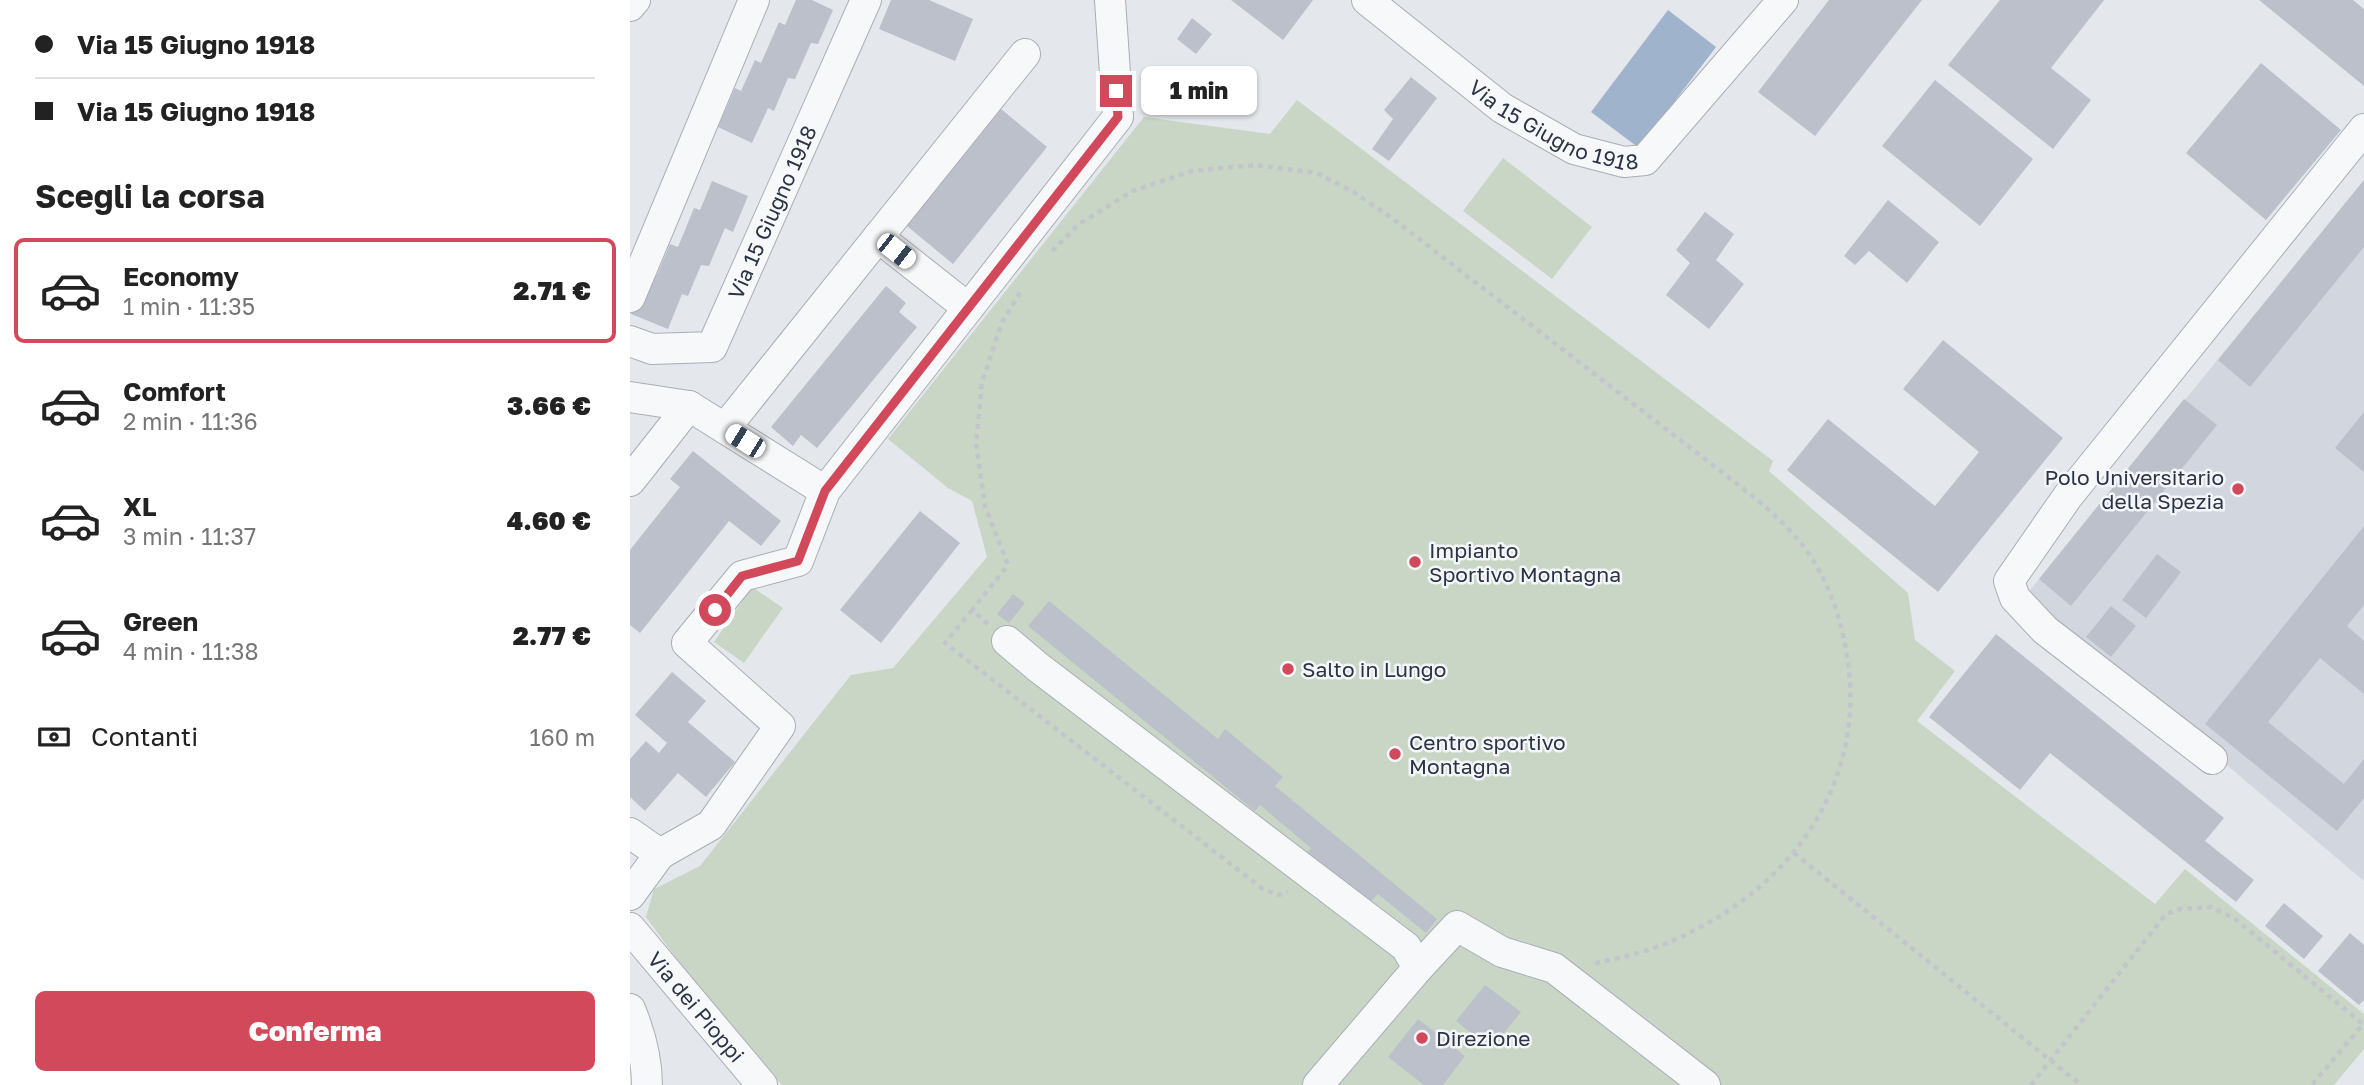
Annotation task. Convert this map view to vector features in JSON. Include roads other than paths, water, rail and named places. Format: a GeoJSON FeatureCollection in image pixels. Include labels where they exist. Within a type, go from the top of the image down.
{"type":"FeatureCollection","features":[{"type":"Feature","properties":{"kind":"street"},"geometry":{"type":"LineString","coordinates":[[630,6],[635,0]]}},
{"type":"Feature","properties":{"kind":"street"},"geometry":{"type":"LineString","coordinates":[[630,297],[754,0]]}},
{"type":"Feature","properties":{"kind":"street","name":"Via 15 Giugno 1918"},"geometry":{"type":"LineString","coordinates":[[630,341],[652,349],[712,347],[866,0]]}},
{"type":"Feature","properties":{"kind":"street"},"geometry":{"type":"LineString","coordinates":[[630,895],[660,854],[711,825],[780,726],[687,643],[742,576],[798,561],[825,491],[1118,117],[1110,0]]}},
{"type":"Feature","properties":{"kind":"street","name":"Via 15 Giugno 1918"},"geometry":{"type":"LineString","coordinates":[[1367,0],[1502,108],[1574,149],[1624,162],[1645,160],[1783,0]]}},
{"type":"Feature","properties":{"kind":"street"},"geometry":{"type":"LineString","coordinates":[[725,428],[1025,54]]}},
{"type":"Feature","properties":{"kind":"street"},"geometry":{"type":"LineString","coordinates":[[2212,759],[2045,630],[2015,598],[2009,581],[2068,496],[2364,129]]}},
{"type":"Feature","properties":{"kind":"street"},"geometry":{"type":"LineString","coordinates":[[878,237],[968,308]]}},
{"type":"Feature","properties":{"kind":"street"},"geometry":{"type":"LineString","coordinates":[[630,397],[689,406],[825,491]]}},
{"type":"Feature","properties":{"kind":"street"},"geometry":{"type":"LineString","coordinates":[[630,481],[689,406]]}},
{"type":"Feature","properties":{"kind":"street"},"geometry":{"type":"LineString","coordinates":[[998,632],[1039,668],[1406,947],[1418,968]]}},
{"type":"Feature","properties":{"kind":"street"},"geometry":{"type":"LineString","coordinates":[[630,834],[660,854]]}},
{"type":"Feature","properties":{"kind":"street"},"geometry":{"type":"LineString","coordinates":[[1318,1085],[1457,926],[1502,953],[1554,968],[1704,1085]]}},
{"type":"Feature","properties":{"kind":"street","name":"Via dei Pioppi"},"geometry":{"type":"LineString","coordinates":[[630,928],[762,1085]]}},
{"type":"Feature","properties":{"kind":"street"},"geometry":{"type":"LineString","coordinates":[[630,1009],[639,1030],[647,1070],[647,1085]]}},
{"type":"Feature","properties":{"kind":"water"},"geometry":{"type":"Polygon","coordinates":[[[1668,10],[1716,47],[1639,148],[1591,112],[1668,10]]]}},
{"type":"Feature","properties":{"kind":"place","name":"Polo Universitario della Spezia"},"geometry":{"type":"Point","coordinates":[2238,489]}},
{"type":"Feature","properties":{"kind":"place","name":"Impianto Sportivo Montagna"},"geometry":{"type":"Point","coordinates":[1415,562]}},
{"type":"Feature","properties":{"kind":"place","name":"Salto in Lungo"},"geometry":{"type":"Point","coordinates":[1288,669]}},
{"type":"Feature","properties":{"kind":"place","name":"Centro sportivo Montagna"},"geometry":{"type":"Point","coordinates":[1395,754]}},
{"type":"Feature","properties":{"kind":"place","name":"Direzione"},"geometry":{"type":"Point","coordinates":[1422,1038]}}]}
